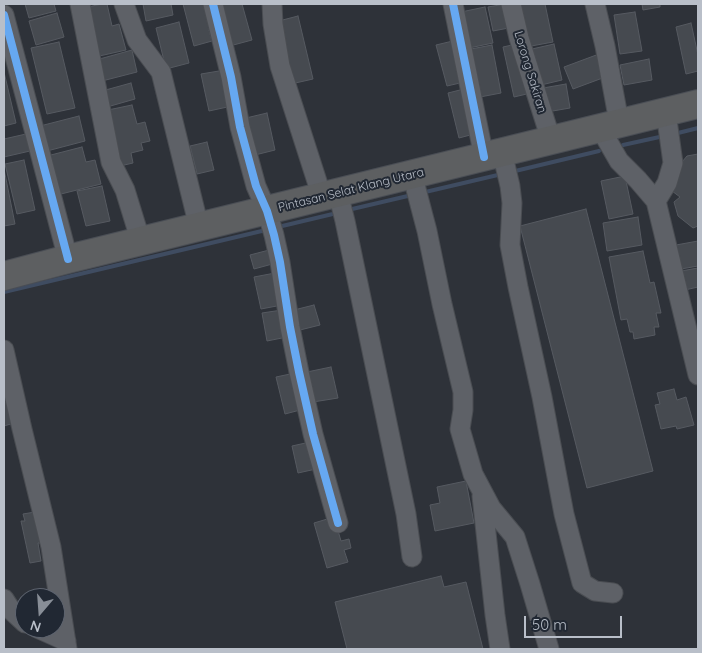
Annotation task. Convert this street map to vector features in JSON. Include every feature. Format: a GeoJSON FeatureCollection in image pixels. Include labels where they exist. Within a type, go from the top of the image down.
{"type":"FeatureCollection","features":[{"type":"Feature","properties":{"kind":"highway","name":"Pintasan Selat Klang Utara"},"geometry":{"type":"LineString","coordinates":[[4,276],[68,259],[138,233],[197,220],[271,224],[336,204],[416,188],[500,166],[551,140],[609,125],[667,125],[698,104]]}},
{"type":"Feature","properties":{"kind":"street"},"geometry":{"type":"LineString","coordinates":[[80,4],[111,162],[125,190],[138,233]]}},
{"type":"Feature","properties":{"kind":"street"},"geometry":{"type":"LineString","coordinates":[[124,4],[137,40],[161,72],[197,220]]}},
{"type":"Feature","properties":{"kind":"street"},"geometry":{"type":"LineString","coordinates":[[214,4],[231,77],[240,127],[256,186],[271,224],[280,262],[299,372],[313,434],[338,523]]}},
{"type":"Feature","properties":{"kind":"street"},"geometry":{"type":"LineString","coordinates":[[272,4],[273,24],[280,66],[336,204],[406,514],[412,557]]}},
{"type":"Feature","properties":{"kind":"street"},"geometry":{"type":"LineString","coordinates":[[453,4],[512,203],[510,245],[564,514],[582,583],[595,591],[613,593]]}},
{"type":"Feature","properties":{"kind":"street","name":"Lorong Sakiran"},"geometry":{"type":"LineString","coordinates":[[511,4],[519,38],[551,140]]}},
{"type":"Feature","properties":{"kind":"street"},"geometry":{"type":"LineString","coordinates":[[595,4],[604,46],[609,125],[619,162],[656,201],[698,375]]}},
{"type":"Feature","properties":{"kind":"street"},"geometry":{"type":"LineString","coordinates":[[4,15],[68,259]]}},
{"type":"Feature","properties":{"kind":"street"},"geometry":{"type":"LineString","coordinates":[[656,201],[667,183],[673,163],[667,125]]}},
{"type":"Feature","properties":{"kind":"street"},"geometry":{"type":"LineString","coordinates":[[416,188],[464,392],[460,429],[473,474],[481,490],[491,508],[515,537],[548,649]]}},
{"type":"Feature","properties":{"kind":"street"},"geometry":{"type":"LineString","coordinates":[[4,350],[52,547],[67,645]]}},
{"type":"Feature","properties":{"kind":"street"},"geometry":{"type":"LineString","coordinates":[[481,490],[500,649]]}},
{"type":"Feature","properties":{"kind":"street"},"geometry":{"type":"LineString","coordinates":[[4,599],[15,614]]}},
{"type":"Feature","properties":{"kind":"street"},"geometry":{"type":"LineString","coordinates":[[54,638],[67,645]]}},
{"type":"Feature","properties":{"kind":"building"},"geometry":{"type":"Polygon","coordinates":[[[25,4],[54,4],[56,11],[29,18],[25,4]]]}},
{"type":"Feature","properties":{"kind":"building"},"geometry":{"type":"Polygon","coordinates":[[[107,4],[112,26],[119,24],[126,50],[95,57],[83,8],[107,4]]]}},
{"type":"Feature","properties":{"kind":"building"},"geometry":{"type":"Polygon","coordinates":[[[143,4],[171,4],[173,15],[146,21],[143,4]]]}},
{"type":"Feature","properties":{"kind":"building"},"geometry":{"type":"Polygon","coordinates":[[[183,4],[208,4],[215,28],[209,30],[212,41],[194,46],[183,4]]]}},
{"type":"Feature","properties":{"kind":"building"},"geometry":{"type":"Polygon","coordinates":[[[215,4],[242,4],[252,40],[226,47],[215,4]]]}},
{"type":"Feature","properties":{"kind":"building"},"geometry":{"type":"Polygon","coordinates":[[[505,4],[514,27],[493,31],[488,7],[505,4]]]}},
{"type":"Feature","properties":{"kind":"building"},"geometry":{"type":"Polygon","coordinates":[[[517,4],[545,4],[553,42],[526,47],[517,4]]]}},
{"type":"Feature","properties":{"kind":"building"},"geometry":{"type":"Polygon","coordinates":[[[642,4],[660,4],[660,7],[643,10],[642,4]]]}},
{"type":"Feature","properties":{"kind":"building"},"geometry":{"type":"Polygon","coordinates":[[[485,7],[493,43],[469,48],[461,12],[485,7]]]}},
{"type":"Feature","properties":{"kind":"building"},"geometry":{"type":"Polygon","coordinates":[[[635,12],[642,51],[620,54],[614,15],[635,12]]]}},
{"type":"Feature","properties":{"kind":"building"},"geometry":{"type":"Polygon","coordinates":[[[57,13],[64,37],[36,45],[29,21],[57,13]]]}},
{"type":"Feature","properties":{"kind":"building"},"geometry":{"type":"Polygon","coordinates":[[[298,16],[313,79],[291,84],[275,22],[298,16]]]}},
{"type":"Feature","properties":{"kind":"building"},"geometry":{"type":"Polygon","coordinates":[[[179,22],[189,63],[166,69],[156,28],[179,22]]]}},
{"type":"Feature","properties":{"kind":"building"},"geometry":{"type":"Polygon","coordinates":[[[691,23],[698,55],[698,71],[686,74],[676,27],[691,23]]]}},
{"type":"Feature","properties":{"kind":"building"},"geometry":{"type":"Polygon","coordinates":[[[457,40],[460,83],[447,86],[436,45],[457,40]]]}},
{"type":"Feature","properties":{"kind":"building"},"geometry":{"type":"Polygon","coordinates":[[[59,42],[75,108],[47,114],[31,48],[59,42]]]}},
{"type":"Feature","properties":{"kind":"building"},"geometry":{"type":"Polygon","coordinates":[[[521,43],[531,93],[514,97],[503,47],[521,43]]]}},
{"type":"Feature","properties":{"kind":"building"},"geometry":{"type":"Polygon","coordinates":[[[554,44],[562,80],[541,85],[532,49],[554,44]]]}},
{"type":"Feature","properties":{"kind":"building"},"geometry":{"type":"Polygon","coordinates":[[[492,45],[501,93],[480,97],[471,49],[492,45]]]}},
{"type":"Feature","properties":{"kind":"building"},"geometry":{"type":"Polygon","coordinates":[[[132,50],[137,72],[102,81],[96,60],[132,50]]]}},
{"type":"Feature","properties":{"kind":"building"},"geometry":{"type":"Polygon","coordinates":[[[599,54],[608,76],[573,89],[564,67],[599,54]]]}},
{"type":"Feature","properties":{"kind":"building"},"geometry":{"type":"Polygon","coordinates":[[[649,59],[652,80],[624,85],[620,65],[649,59]]]}},
{"type":"Feature","properties":{"kind":"building"},"geometry":{"type":"Polygon","coordinates":[[[225,70],[232,106],[209,111],[201,74],[225,70]]]}},
{"type":"Feature","properties":{"kind":"building"},"geometry":{"type":"Polygon","coordinates":[[[4,72],[16,123],[4,126],[4,72]]]}},
{"type":"Feature","properties":{"kind":"building"},"geometry":{"type":"Polygon","coordinates":[[[131,83],[135,99],[107,107],[102,91],[131,83]]]}},
{"type":"Feature","properties":{"kind":"building"},"geometry":{"type":"Polygon","coordinates":[[[566,84],[570,108],[547,112],[543,88],[566,84]]]}},
{"type":"Feature","properties":{"kind":"building"},"geometry":{"type":"Polygon","coordinates":[[[464,89],[474,134],[459,138],[448,93],[464,89]]]}},
{"type":"Feature","properties":{"kind":"building"},"geometry":{"type":"Polygon","coordinates":[[[132,105],[137,124],[145,122],[150,141],[141,143],[143,150],[131,153],[133,163],[120,166],[108,110],[132,105]]]}},
{"type":"Feature","properties":{"kind":"building"},"geometry":{"type":"Polygon","coordinates":[[[267,113],[275,150],[255,155],[246,118],[267,113]]]}},
{"type":"Feature","properties":{"kind":"building"},"geometry":{"type":"Polygon","coordinates":[[[79,116],[85,141],[47,151],[40,126],[79,116]]]}},
{"type":"Feature","properties":{"kind":"building"},"geometry":{"type":"Polygon","coordinates":[[[26,134],[30,151],[4,157],[4,139],[26,134]]]}},
{"type":"Feature","properties":{"kind":"building"},"geometry":{"type":"Polygon","coordinates":[[[207,142],[214,170],[197,174],[190,146],[207,142]]]}},
{"type":"Feature","properties":{"kind":"building"},"geometry":{"type":"Polygon","coordinates":[[[82,147],[86,162],[95,160],[101,184],[57,195],[47,156],[82,147]]]}},
{"type":"Feature","properties":{"kind":"building"},"geometry":{"type":"Polygon","coordinates":[[[698,154],[698,226],[693,228],[678,216],[674,202],[680,197],[672,191],[672,174],[687,156],[698,154]]]}},
{"type":"Feature","properties":{"kind":"building"},"geometry":{"type":"Polygon","coordinates":[[[24,160],[35,210],[17,214],[5,164],[24,160]]]}},
{"type":"Feature","properties":{"kind":"building"},"geometry":{"type":"Polygon","coordinates":[[[4,169],[15,224],[4,226],[4,169]]]}},
{"type":"Feature","properties":{"kind":"building"},"geometry":{"type":"Polygon","coordinates":[[[625,176],[633,214],[609,219],[601,181],[625,176]]]}},
{"type":"Feature","properties":{"kind":"building"},"geometry":{"type":"Polygon","coordinates":[[[102,186],[110,221],[86,226],[77,191],[102,186]]]}},
{"type":"Feature","properties":{"kind":"building"},"geometry":{"type":"Polygon","coordinates":[[[586,209],[653,471],[587,488],[520,226],[586,209]]]}},
{"type":"Feature","properties":{"kind":"building"},"geometry":{"type":"Polygon","coordinates":[[[638,217],[642,245],[607,251],[603,223],[638,217]]]}},
{"type":"Feature","properties":{"kind":"building"},"geometry":{"type":"Polygon","coordinates":[[[698,241],[698,266],[681,269],[676,245],[698,241]]]}},
{"type":"Feature","properties":{"kind":"building"},"geometry":{"type":"Polygon","coordinates":[[[273,249],[276,263],[254,269],[250,255],[273,249]]]}},
{"type":"Feature","properties":{"kind":"building"},"geometry":{"type":"Polygon","coordinates":[[[643,251],[650,283],[654,282],[661,313],[656,313],[659,327],[654,327],[655,335],[634,339],[627,319],[621,320],[609,257],[643,251]]]}},
{"type":"Feature","properties":{"kind":"building"},"geometry":{"type":"Polygon","coordinates":[[[698,268],[698,287],[685,290],[681,271],[698,268]]]}},
{"type":"Feature","properties":{"kind":"building"},"geometry":{"type":"Polygon","coordinates":[[[275,273],[282,305],[261,309],[254,277],[275,273]]]}},
{"type":"Feature","properties":{"kind":"building"},"geometry":{"type":"Polygon","coordinates":[[[314,305],[320,325],[300,330],[294,310],[314,305]]]}},
{"type":"Feature","properties":{"kind":"building"},"geometry":{"type":"Polygon","coordinates":[[[282,310],[287,337],[267,341],[262,313],[282,310]]]}},
{"type":"Feature","properties":{"kind":"building"},"geometry":{"type":"Polygon","coordinates":[[[331,367],[338,398],[313,402],[307,372],[331,367]]]}},
{"type":"Feature","properties":{"kind":"building"},"geometry":{"type":"Polygon","coordinates":[[[295,373],[304,409],[285,414],[276,377],[295,373]]]}},
{"type":"Feature","properties":{"kind":"building"},"geometry":{"type":"Polygon","coordinates":[[[674,389],[677,400],[686,397],[694,425],[677,429],[676,426],[661,429],[655,405],[660,404],[657,393],[674,389]]]}},
{"type":"Feature","properties":{"kind":"building"},"geometry":{"type":"Polygon","coordinates":[[[7,397],[14,423],[4,426],[4,398],[7,397]]]}},
{"type":"Feature","properties":{"kind":"building"},"geometry":{"type":"Polygon","coordinates":[[[310,442],[316,469],[298,473],[292,446],[310,442]]]}},
{"type":"Feature","properties":{"kind":"building"},"geometry":{"type":"Polygon","coordinates":[[[466,481],[474,523],[435,531],[430,505],[440,503],[437,487],[466,481]]]}},
{"type":"Feature","properties":{"kind":"building"},"geometry":{"type":"Polygon","coordinates":[[[35,512],[41,543],[38,543],[41,561],[30,563],[21,521],[25,521],[23,514],[35,512]]]}},
{"type":"Feature","properties":{"kind":"building"},"geometry":{"type":"Polygon","coordinates":[[[334,517],[341,541],[349,539],[351,548],[344,550],[348,562],[327,568],[314,523],[334,517]]]}},
{"type":"Feature","properties":{"kind":"building"},"geometry":{"type":"Polygon","coordinates":[[[441,576],[444,587],[466,582],[483,649],[347,649],[335,602],[441,576]]]}},
{"type":"Feature","properties":{"kind":"waterway"},"geometry":{"type":"LineString","coordinates":[[674,134],[698,128]]}},
{"type":"Feature","properties":{"kind":"waterway"},"geometry":{"type":"LineString","coordinates":[[623,145],[664,136]]}},
{"type":"Feature","properties":{"kind":"waterway"},"geometry":{"type":"LineString","coordinates":[[511,172],[599,151]]}},
{"type":"Feature","properties":{"kind":"waterway"},"geometry":{"type":"LineString","coordinates":[[421,193],[502,174]]}},
{"type":"Feature","properties":{"kind":"waterway"},"geometry":{"type":"LineString","coordinates":[[348,210],[412,195]]}},
{"type":"Feature","properties":{"kind":"waterway"},"geometry":{"type":"LineString","coordinates":[[278,227],[337,213]]}},
{"type":"Feature","properties":{"kind":"waterway"},"geometry":{"type":"LineString","coordinates":[[4,292],[266,230]]}},
{"type":"Feature","properties":{"kind":"cycle path"},"geometry":{"type":"LineString","coordinates":[[213,4],[231,77],[240,127],[256,186],[267,211],[274,235],[299,372],[313,434],[338,523]]}},
{"type":"Feature","properties":{"kind":"cycle path"},"geometry":{"type":"LineString","coordinates":[[453,4],[484,157]]}},
{"type":"Feature","properties":{"kind":"cycle path"},"geometry":{"type":"LineString","coordinates":[[4,15],[68,259]]}}]}
